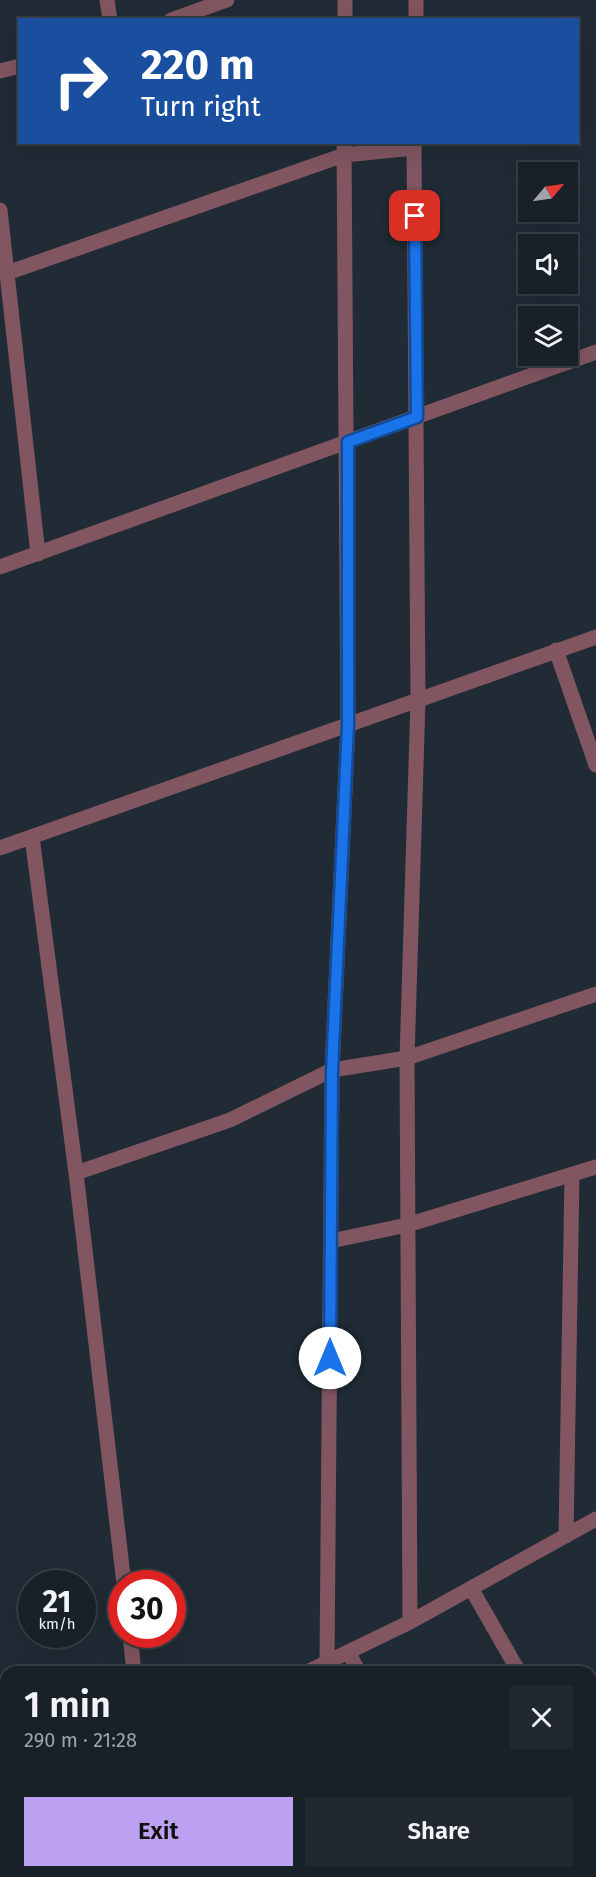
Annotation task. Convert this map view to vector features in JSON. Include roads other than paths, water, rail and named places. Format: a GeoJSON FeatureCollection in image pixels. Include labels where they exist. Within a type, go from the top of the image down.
{"type":"FeatureCollection","features":[{"type":"Feature","properties":{"kind":"street"},"geometry":{"type":"LineString","coordinates":[[107,0],[110,18]]}},
{"type":"Feature","properties":{"kind":"street"},"geometry":{"type":"LineString","coordinates":[[177,18],[227,0]]}},
{"type":"Feature","properties":{"kind":"street"},"geometry":{"type":"LineString","coordinates":[[345,0],[345,18]]}},
{"type":"Feature","properties":{"kind":"street"},"geometry":{"type":"LineString","coordinates":[[416,0],[416,18]]}},
{"type":"Feature","properties":{"kind":"street"},"geometry":{"type":"LineString","coordinates":[[0,71],[18,66]]}},
{"type":"Feature","properties":{"kind":"street"},"geometry":{"type":"LineString","coordinates":[[7,273],[344,149],[414,145],[418,700],[407,1058],[410,1622]]}},
{"type":"Feature","properties":{"kind":"street"},"geometry":{"type":"LineString","coordinates":[[327,1662],[332,1071],[348,725],[348,442],[344,149]]}},
{"type":"Feature","properties":{"kind":"street"},"geometry":{"type":"LineString","coordinates":[[0,210],[38,554]]}},
{"type":"Feature","properties":{"kind":"street"},"geometry":{"type":"LineString","coordinates":[[0,567],[596,352]]}},
{"type":"Feature","properties":{"kind":"street"},"geometry":{"type":"LineString","coordinates":[[0,848],[596,637]]}},
{"type":"Feature","properties":{"kind":"street"},"geometry":{"type":"LineString","coordinates":[[556,650],[596,765]]}},
{"type":"Feature","properties":{"kind":"street"},"geometry":{"type":"LineString","coordinates":[[32,837],[76,1173],[122,1570]]}},
{"type":"Feature","properties":{"kind":"street"},"geometry":{"type":"LineString","coordinates":[[76,1173],[230,1120],[332,1071],[407,1058],[596,994]]}},
{"type":"Feature","properties":{"kind":"street"},"geometry":{"type":"LineString","coordinates":[[331,1241],[407,1225],[596,1167]]}},
{"type":"Feature","properties":{"kind":"street"},"geometry":{"type":"LineString","coordinates":[[566,1536],[572,1175]]}},
{"type":"Feature","properties":{"kind":"street"},"geometry":{"type":"LineString","coordinates":[[319,1666],[410,1622],[596,1519]]}},
{"type":"Feature","properties":{"kind":"street"},"geometry":{"type":"LineString","coordinates":[[471,1588],[516,1666]]}},
{"type":"Feature","properties":{"kind":"street"},"geometry":{"type":"LineString","coordinates":[[131,1648],[133,1666]]}},
{"type":"Feature","properties":{"kind":"street"},"geometry":{"type":"LineString","coordinates":[[348,1652],[356,1666]]}}]}
